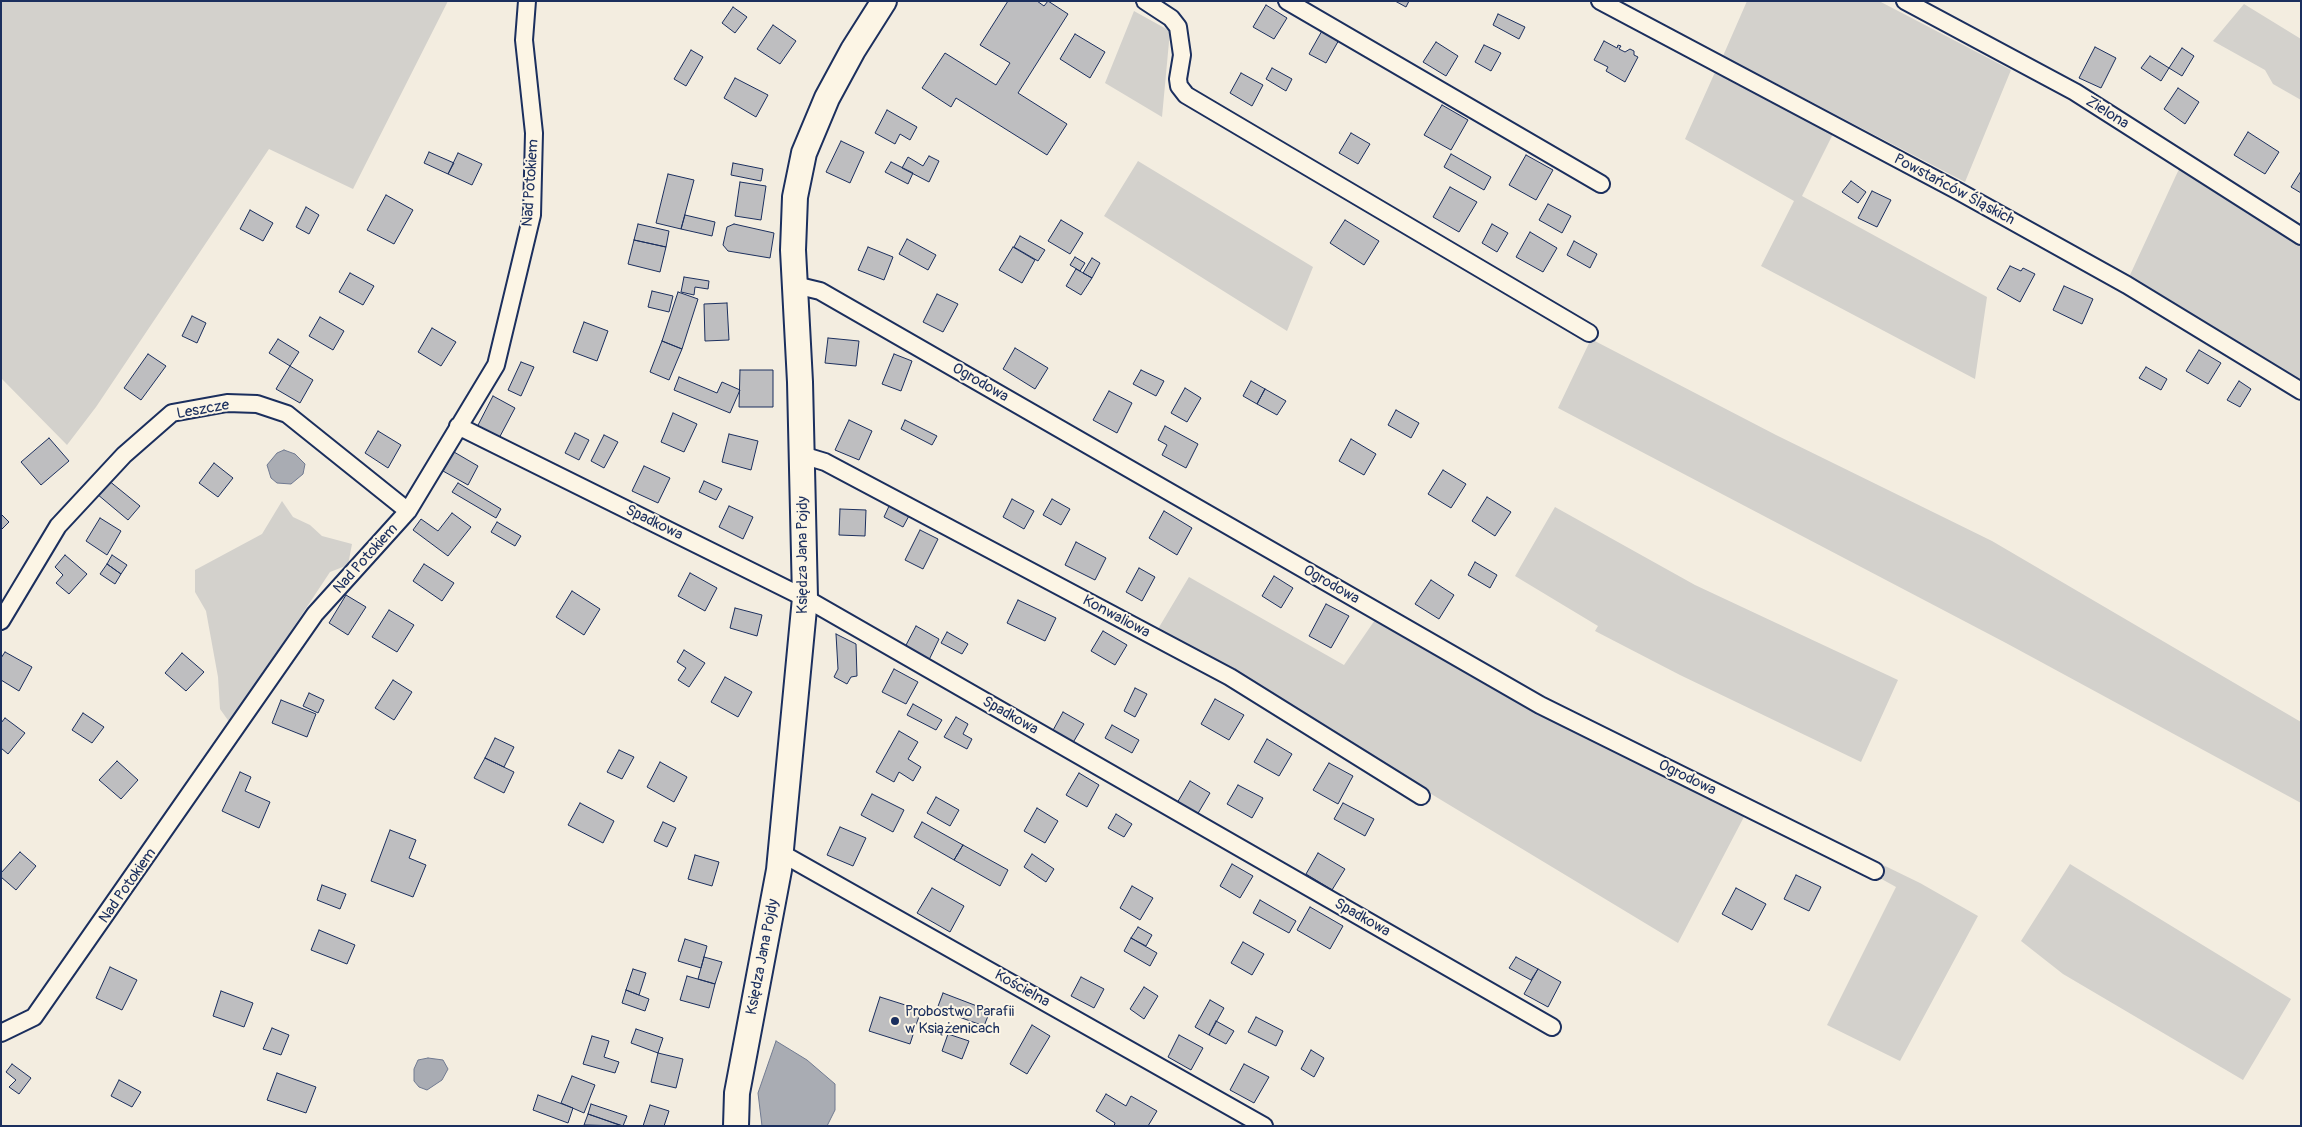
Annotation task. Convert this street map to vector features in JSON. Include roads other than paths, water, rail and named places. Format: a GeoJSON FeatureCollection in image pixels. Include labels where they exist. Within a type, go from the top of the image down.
{"type":"FeatureCollection","features":[{"type":"Feature","properties":{"kind":"street","name":"Nad Potokiem"},"geometry":{"type":"LineString","coordinates":[[1,1033],[34,1017],[316,614],[408,511],[496,365],[532,215],[534,133],[524,40],[527,1]]}},
{"type":"Feature","properties":{"kind":"street","name":"Księdza Jana Pojdy"},"geometry":{"type":"LineString","coordinates":[[736,1126],[737,1093],[781,853],[805,598],[793,214],[804,153],[816,121],[835,81],[884,1]]}},
{"type":"Feature","properties":{"kind":"street"},"geometry":{"type":"LineString","coordinates":[[1145,1],[1172,18],[1178,27],[1182,52],[1178,83],[1186,95],[1589,333]]}},
{"type":"Feature","properties":{"kind":"street"},"geometry":{"type":"LineString","coordinates":[[1288,1],[1601,184]]}},
{"type":"Feature","properties":{"kind":"street","name":"Powstańców Śląskich"},"geometry":{"type":"LineString","coordinates":[[1600,1],[1958,191],[2127,285],[2301,391]]}},
{"type":"Feature","properties":{"kind":"street","name":"Zielona"},"geometry":{"type":"LineString","coordinates":[[1905,1],[2075,92],[2301,236]]}},
{"type":"Feature","properties":{"kind":"street","name":"Ogrodowa"},"geometry":{"type":"LineString","coordinates":[[795,285],[820,291],[1540,705],[1875,871]]}},
{"type":"Feature","properties":{"kind":"street","name":"Leszcze"},"geometry":{"type":"LineString","coordinates":[[1,621],[58,526],[124,455],[172,413],[228,403],[257,404],[287,414],[408,511]]}},
{"type":"Feature","properties":{"kind":"street","name":"Spadkowa"},"geometry":{"type":"LineString","coordinates":[[458,426],[805,598],[1552,1027]]}},
{"type":"Feature","properties":{"kind":"street","name":"Konwaliowa"},"geometry":{"type":"LineString","coordinates":[[802,455],[825,462],[1230,677],[1421,796]]}},
{"type":"Feature","properties":{"kind":"street","name":"Kościelna"},"geometry":{"type":"LineString","coordinates":[[781,853],[1264,1126]]}},
{"type":"Feature","properties":{"kind":"place","name":"Probostwo Parafii w Książenicach"},"geometry":{"type":"Point","coordinates":[895,1021]}}]}
